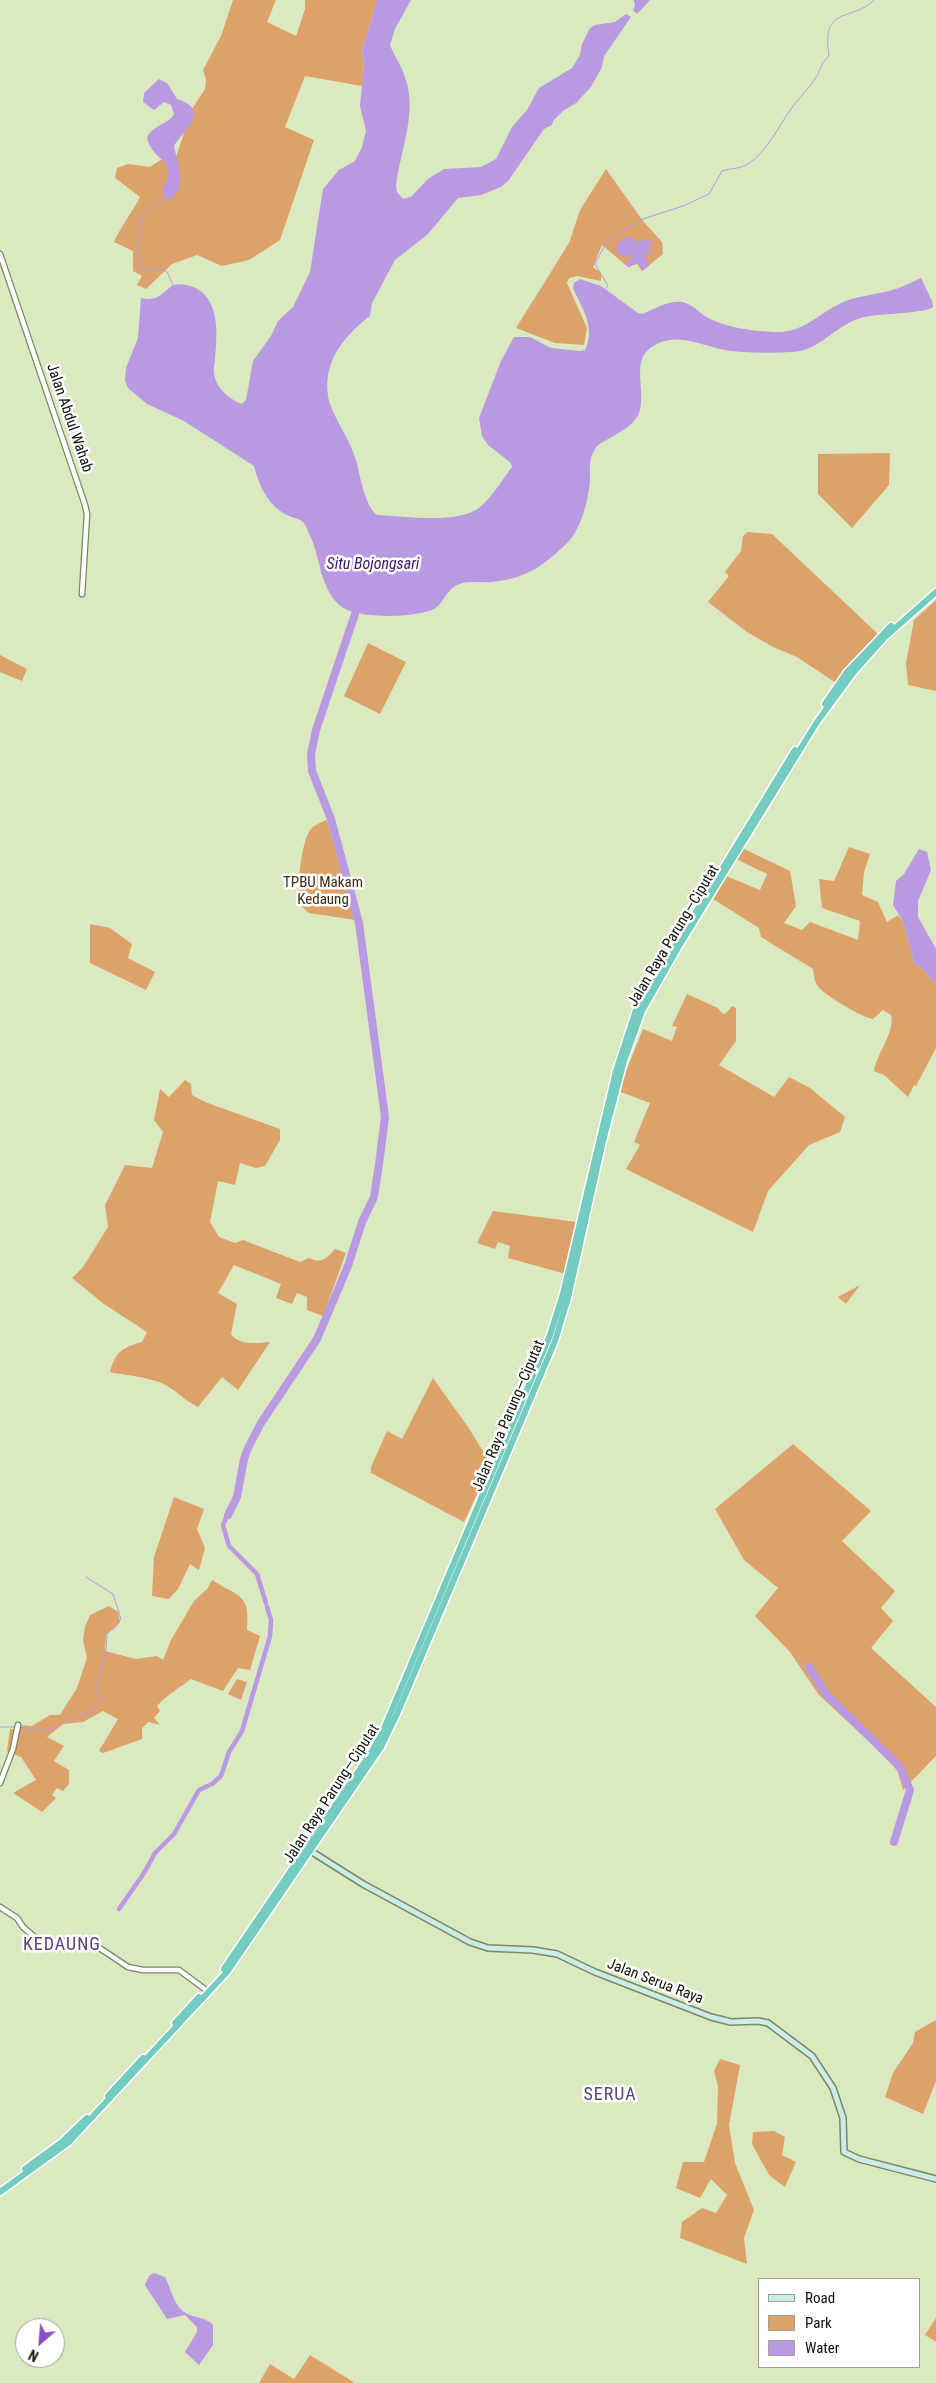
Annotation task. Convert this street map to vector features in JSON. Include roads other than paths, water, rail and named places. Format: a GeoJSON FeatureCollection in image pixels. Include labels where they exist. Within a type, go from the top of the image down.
{"type":"FeatureCollection","features":[{"type":"Feature","properties":{"kind":"highway","name":"Jalan Raya Parung—Ciputat"},"geometry":{"type":"LineString","coordinates":[[0,2187],[66,2139],[224,1969],[388,1733],[469,1535],[555,1341],[603,1141],[631,1040],[647,1000],[723,872],[838,688],[881,635],[936,587]]}},
{"type":"Feature","properties":{"kind":"highway","name":"Jalan Raya Parung—Ciputat"},"geometry":{"type":"LineString","coordinates":[[838,688],[884,638],[936,592]]}},
{"type":"Feature","properties":{"kind":"highway","name":"Jalan Raya Parung—Ciputat"},"geometry":{"type":"LineString","coordinates":[[0,2192],[69,2142],[196,2007],[242,1952],[308,1850]]}},
{"type":"Feature","properties":{"kind":"main road","name":"Jalan Serua Raya"},"geometry":{"type":"LineString","coordinates":[[308,1850],[363,1884],[470,1942],[488,1948],[540,1950],[557,1954],[595,1972],[710,2017],[731,2022],[768,2023],[812,2056],[829,2081],[843,2118],[844,2152],[860,2159],[936,2179]]}},
{"type":"Feature","properties":{"kind":"street","name":"Jalan Abdul Wahab"},"geometry":{"type":"LineString","coordinates":[[0,254],[85,505],[87,514],[82,594]]}},
{"type":"Feature","properties":{"kind":"street"},"geometry":{"type":"LineString","coordinates":[[0,1783],[13,1749],[18,1728]]}},
{"type":"Feature","properties":{"kind":"street"},"geometry":{"type":"LineString","coordinates":[[0,1908],[19,1920],[23,1927],[48,1949],[66,1941],[75,1945],[92,1944],[107,1951],[128,1968],[179,1970],[206,1990]]}},
{"type":"Feature","properties":{"kind":"water","name":"Situ Bojongsari"},"geometry":{"type":"Polygon","coordinates":[[[377,0],[411,0],[395,29],[390,45],[404,73],[409,91],[409,118],[396,186],[397,192],[403,199],[411,197],[428,179],[444,169],[481,167],[496,159],[512,127],[527,110],[539,88],[572,68],[580,55],[582,44],[590,28],[595,25],[615,22],[626,14],[631,17],[604,56],[602,67],[591,87],[576,103],[563,111],[553,121],[552,125],[544,129],[508,181],[501,187],[481,195],[458,198],[428,234],[395,260],[372,303],[370,316],[350,333],[335,354],[330,365],[328,378],[327,390],[330,404],[356,460],[366,498],[377,515],[416,518],[459,516],[471,513],[489,498],[512,467],[511,463],[488,445],[482,436],[479,418],[501,361],[514,337],[530,337],[551,348],[585,350],[589,334],[588,326],[584,311],[573,288],[574,283],[580,279],[601,286],[638,313],[642,314],[667,304],[682,302],[722,324],[761,331],[779,332],[797,329],[833,307],[847,301],[893,290],[921,278],[933,307],[922,311],[858,319],[848,323],[813,347],[792,352],[731,351],[685,340],[666,341],[657,344],[647,351],[642,359],[640,369],[640,411],[631,424],[597,446],[594,450],[590,463],[588,497],[581,521],[574,535],[552,557],[543,564],[515,578],[457,585],[450,590],[434,609],[426,612],[387,616],[361,614],[342,607],[335,600],[326,585],[312,540],[304,523],[280,511],[270,501],[265,494],[254,466],[184,421],[147,404],[128,388],[125,381],[126,368],[138,338],[141,298],[155,298],[173,285],[180,284],[199,290],[211,303],[216,321],[215,379],[224,393],[233,400],[242,404],[246,400],[253,361],[271,336],[278,321],[293,307],[310,272],[323,189],[339,170],[355,161],[362,147],[366,131],[360,106],[364,64],[362,51],[377,0]]]}},
{"type":"Feature","properties":{"kind":"water"},"geometry":{"type":"Polygon","coordinates":[[[634,0],[650,0],[637,14],[633,10],[635,6],[634,0]]]}},
{"type":"Feature","properties":{"kind":"water"},"geometry":{"type":"Polygon","coordinates":[[[159,79],[167,83],[177,99],[193,109],[194,114],[189,127],[174,146],[180,181],[176,194],[170,200],[165,198],[162,191],[169,172],[167,166],[150,147],[147,138],[153,130],[168,121],[174,114],[171,105],[164,102],[154,110],[143,102],[144,93],[159,79]]]}},
{"type":"Feature","properties":{"kind":"water"},"geometry":{"type":"Polygon","coordinates":[[[629,236],[636,242],[643,239],[646,242],[648,239],[654,245],[648,247],[650,252],[653,253],[650,256],[647,252],[644,254],[649,266],[643,270],[637,263],[628,267],[624,263],[631,260],[630,255],[626,254],[625,258],[616,251],[618,242],[629,236]]]}},
{"type":"Feature","properties":{"kind":"water"},"geometry":{"type":"Polygon","coordinates":[[[919,849],[927,852],[931,870],[918,901],[918,917],[936,949],[936,985],[924,970],[914,963],[903,921],[893,905],[896,881],[904,874],[919,849]]]}},
{"type":"Feature","properties":{"kind":"water"},"geometry":{"type":"Polygon","coordinates":[[[154,2273],[165,2277],[180,2309],[213,2325],[213,2345],[199,2365],[185,2352],[197,2332],[197,2327],[185,2315],[167,2319],[145,2285],[149,2276],[154,2273]]]}},
{"type":"Feature","properties":{"kind":"waterway"},"geometry":{"type":"LineString","coordinates":[[606,289],[608,286],[595,264],[607,241],[643,219],[683,206],[709,194],[722,171],[745,166],[755,159],[762,152],[793,106],[813,82],[829,56],[829,29],[834,21],[865,7],[874,0]]}},
{"type":"Feature","properties":{"kind":"waterway"},"geometry":{"type":"LineString","coordinates":[[165,197],[141,218],[137,252],[141,267],[148,271],[160,268],[167,272],[173,285]]}},
{"type":"Feature","properties":{"kind":"waterway"},"geometry":{"type":"LineString","coordinates":[[228,1515],[237,1497],[248,1448],[261,1423],[317,1339],[348,1266],[362,1222],[374,1197],[380,1157],[385,1117],[359,923],[331,819],[312,771],[311,754],[316,730],[355,614]]}},
{"type":"Feature","properties":{"kind":"waterway"},"geometry":{"type":"LineString","coordinates":[[226,1518],[223,1525],[229,1546],[257,1574],[266,1603]]}},
{"type":"Feature","properties":{"kind":"waterway"},"geometry":{"type":"LineString","coordinates":[[19,1727],[47,1731],[64,1721],[93,1711],[100,1701],[100,1696],[96,1689],[106,1652],[107,1633],[116,1627],[121,1619],[113,1594],[86,1577]]}},
{"type":"Feature","properties":{"kind":"waterway"},"geometry":{"type":"LineString","coordinates":[[119,1909],[144,1873],[155,1853],[174,1834],[199,1790],[212,1784],[221,1776],[229,1752],[242,1731],[270,1636],[271,1620],[267,1607]]}},
{"type":"Feature","properties":{"kind":"waterway"},"geometry":{"type":"LineString","coordinates":[[809,1667],[826,1694],[900,1767],[910,1790],[894,1842]]}},
{"type":"Feature","properties":{"kind":"waterway"},"geometry":{"type":"LineString","coordinates":[[0,1727],[15,1727]]}},
{"type":"Feature","properties":{"kind":"district","name":"KEDAUNG"},"geometry":{"type":"Point","coordinates":[62,1945]}},
{"type":"Feature","properties":{"kind":"district","name":"SERUA"},"geometry":{"type":"Point","coordinates":[610,2095]}},
{"type":"Feature","properties":{"kind":"park label","name":"TPBU Makam Kedaung"},"geometry":{"type":"Point","coordinates":[323,892]}}]}
